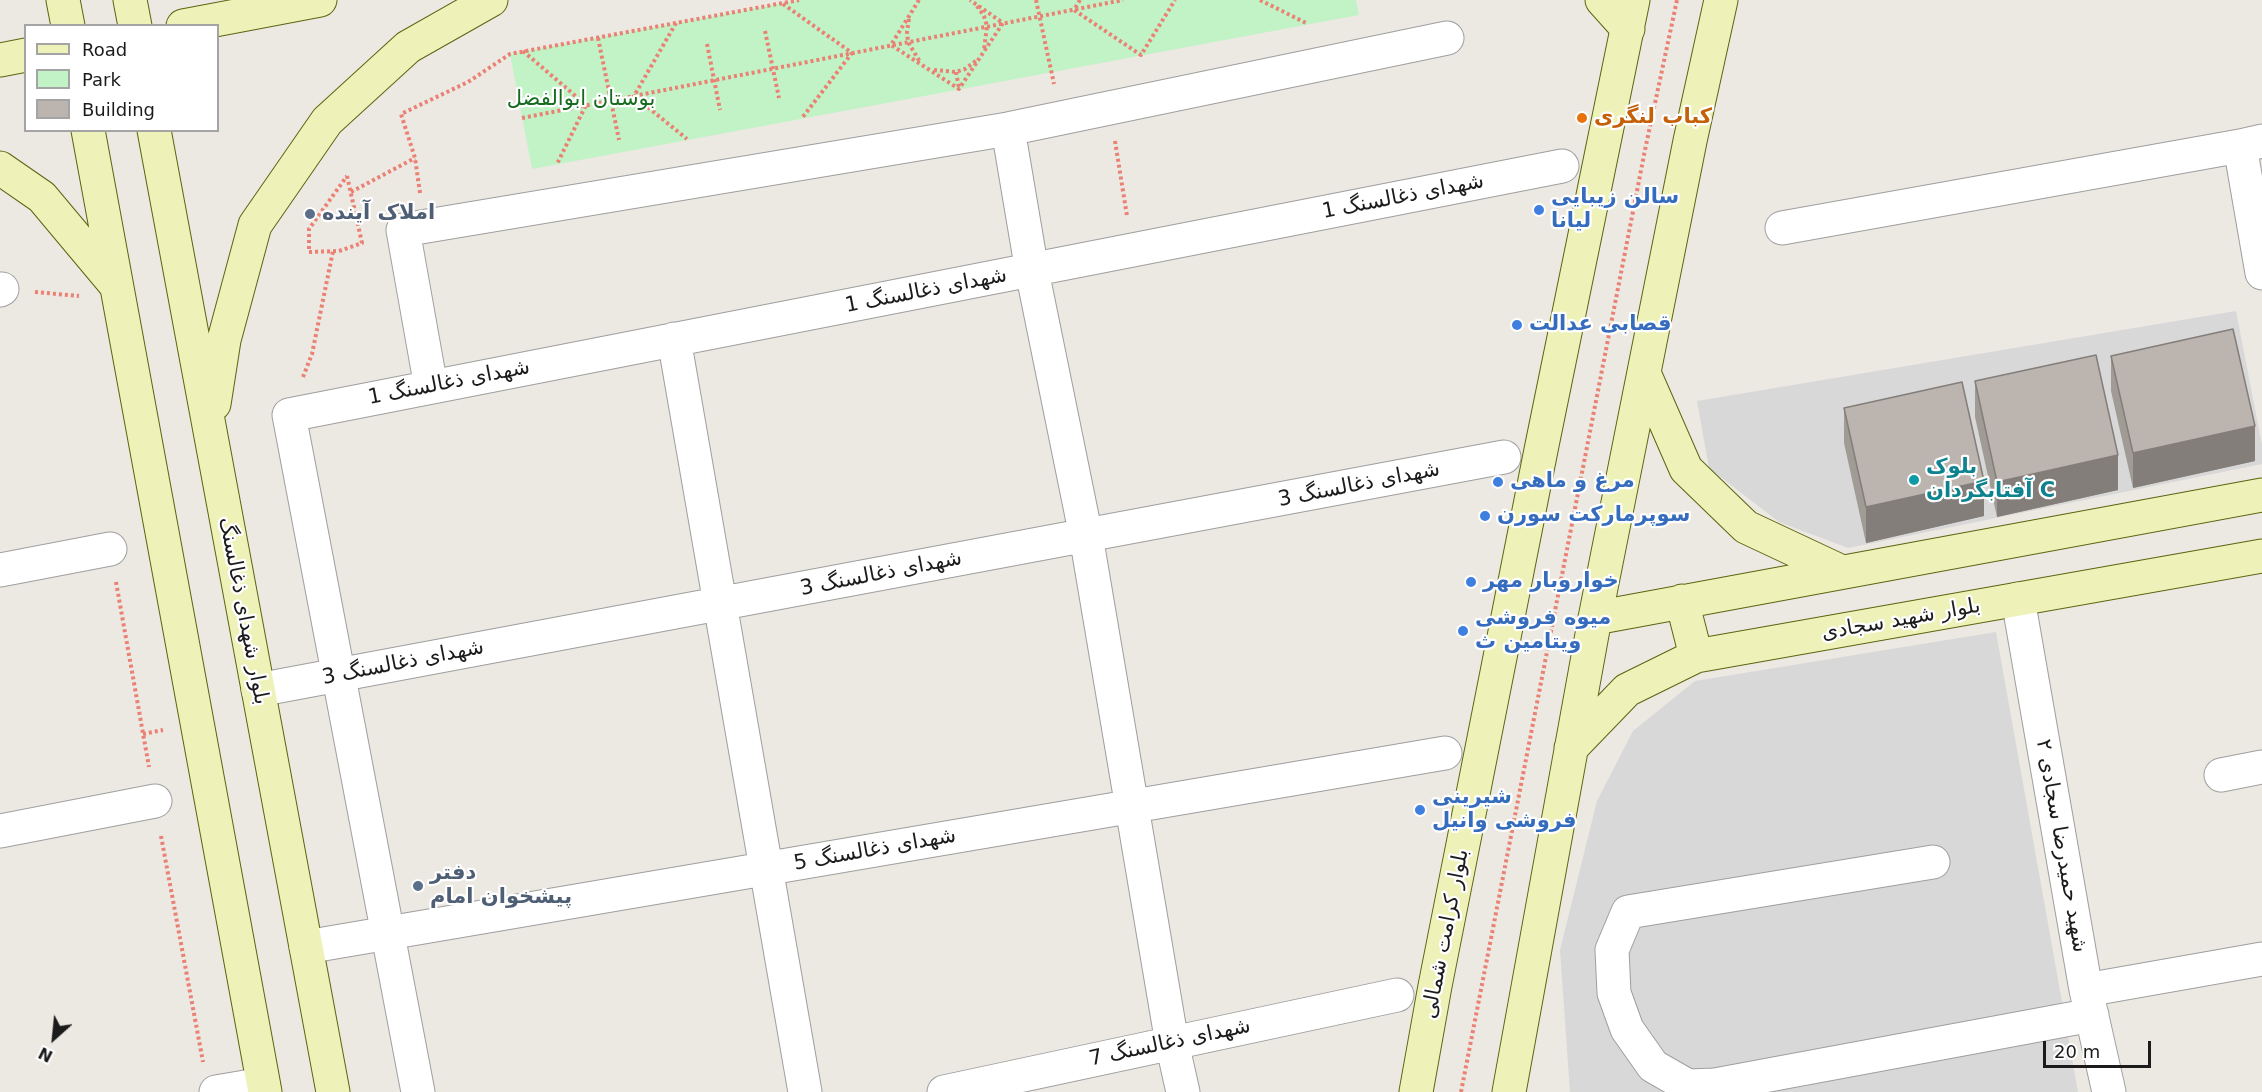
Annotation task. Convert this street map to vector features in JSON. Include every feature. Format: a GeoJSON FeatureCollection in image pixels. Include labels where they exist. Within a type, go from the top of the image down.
{"type":"FeatureCollection","features":[{"type":"Feature","properties":{"kind":"street"},"geometry":{"type":"LineString","coordinates":[[63,0],[68,24]]}},
{"type":"Feature","properties":{"kind":"street"},"geometry":{"type":"LineString","coordinates":[[130,0],[135,24]]}},
{"type":"Feature","properties":{"kind":"street"},"geometry":{"type":"LineString","coordinates":[[194,24],[320,0]]}},
{"type":"Feature","properties":{"kind":"street"},"geometry":{"type":"LineString","coordinates":[[210,429],[224,340],[255,225],[327,121],[408,47],[491,0]]}},
{"type":"Feature","properties":{"kind":"street"},"geometry":{"type":"LineString","coordinates":[[1602,0],[1630,14]]}},
{"type":"Feature","properties":{"kind":"street"},"geometry":{"type":"LineString","coordinates":[[1509,1092],[1595,618],[1690,141],[1721,0]]}},
{"type":"Feature","properties":{"kind":"street"},"geometry":{"type":"LineString","coordinates":[[1690,141],[1744,0]]}},
{"type":"Feature","properties":{"kind":"street","name":"بلوار کرامت شمالی"},"geometry":{"type":"LineString","coordinates":[[1416,1092],[1541,450],[1630,14]]}},
{"type":"Feature","properties":{"kind":"street"},"geometry":{"type":"LineString","coordinates":[[431,387],[403,231],[1008,129],[1447,38]]}},
{"type":"Feature","properties":{"kind":"street"},"geometry":{"type":"LineString","coordinates":[[0,60],[24,55]]}},
{"type":"Feature","properties":{"kind":"street"},"geometry":{"type":"LineString","coordinates":[[1008,129],[1032,271],[1086,536],[1172,1043],[1183,1092]]}},
{"type":"Feature","properties":{"kind":"street"},"geometry":{"type":"LineString","coordinates":[[88,132],[264,1088],[216,1092]]}},
{"type":"Feature","properties":{"kind":"street","name":"بلوار شهدای ذغالسنگ"},"geometry":{"type":"LineString","coordinates":[[154,132],[333,1092]]}},
{"type":"Feature","properties":{"kind":"street"},"geometry":{"type":"LineString","coordinates":[[1782,228],[2251,144],[2262,273]]}},
{"type":"Feature","properties":{"kind":"street","name":"شهدای ذغالسنگ 1"},"geometry":{"type":"LineString","coordinates":[[289,414],[1562,166]]}},
{"type":"Feature","properties":{"kind":"street"},"geometry":{"type":"LineString","coordinates":[[0,168],[42,197],[117,292]]}},
{"type":"Feature","properties":{"kind":"street"},"geometry":{"type":"LineString","coordinates":[[674,339],[805,1092]]}},
{"type":"Feature","properties":{"kind":"street"},"geometry":{"type":"LineString","coordinates":[[1644,373],[1686,469],[1746,527],[1842,572]]}},
{"type":"Feature","properties":{"kind":"street"},"geometry":{"type":"LineString","coordinates":[[289,414],[418,1092]]}},
{"type":"Feature","properties":{"kind":"street","name":"شهدای ذغالسنگ 3"},"geometry":{"type":"LineString","coordinates":[[258,690],[1503,457]]}},
{"type":"Feature","properties":{"kind":"street"},"geometry":{"type":"LineString","coordinates":[[1595,618],[2262,495]]}},
{"type":"Feature","properties":{"kind":"street"},"geometry":{"type":"LineString","coordinates":[[0,570],[110,549]]}},
{"type":"Feature","properties":{"kind":"street","name":"بلوار شهید سجادی"},"geometry":{"type":"LineString","coordinates":[[1571,748],[1627,690],[1696,656],[2262,556]]}},
{"type":"Feature","properties":{"kind":"street","name":"شهید حمیدرضا سجادی ۲"},"geometry":{"type":"LineString","coordinates":[[2018,599],[2089,1003],[2109,1092]]}},
{"type":"Feature","properties":{"kind":"street"},"geometry":{"type":"LineString","coordinates":[[1682,601],[1696,656]]}},
{"type":"Feature","properties":{"kind":"street","name":"شهدای ذغالسنگ 5"},"geometry":{"type":"LineString","coordinates":[[306,947],[1445,753]]}},
{"type":"Feature","properties":{"kind":"street"},"geometry":{"type":"LineString","coordinates":[[2221,775],[2262,767]]}},
{"type":"Feature","properties":{"kind":"street"},"geometry":{"type":"LineString","coordinates":[[0,831],[155,801]]}},
{"type":"Feature","properties":{"kind":"street"},"geometry":{"type":"LineString","coordinates":[[1933,862],[1628,912],[1612,950],[1614,993],[1627,1029],[1653,1066],[1688,1086],[1715,1085],[2089,1003],[2262,959]]}},
{"type":"Feature","properties":{"kind":"street","name":"شهدای ذغالسنگ 7"},"geometry":{"type":"LineString","coordinates":[[944,1092],[1397,995]]}},
{"type":"Feature","properties":{"kind":"path"},"geometry":{"type":"LineString","coordinates":[[403,231],[421,202],[415,158],[401,114],[468,82],[510,54],[800,0]]}},
{"type":"Feature","properties":{"kind":"path"},"geometry":{"type":"LineString","coordinates":[[891,45],[922,0]]}},
{"type":"Feature","properties":{"kind":"path"},"geometry":{"type":"LineString","coordinates":[[913,11],[907,32],[908,42],[918,60],[925,67],[945,73],[956,72],[965,69],[982,56],[987,37],[984,16],[970,0]]}},
{"type":"Feature","properties":{"kind":"path"},"geometry":{"type":"LineString","coordinates":[[970,0],[1004,23]]}},
{"type":"Feature","properties":{"kind":"path"},"geometry":{"type":"LineString","coordinates":[[1036,0],[1063,117]]}},
{"type":"Feature","properties":{"kind":"path"},"geometry":{"type":"LineString","coordinates":[[1074,10],[1080,0]]}},
{"type":"Feature","properties":{"kind":"path"},"geometry":{"type":"LineString","coordinates":[[522,118],[1123,0]]}},
{"type":"Feature","properties":{"kind":"path"},"geometry":{"type":"LineString","coordinates":[[1074,10],[1141,55],[1175,0]]}},
{"type":"Feature","properties":{"kind":"path"},"geometry":{"type":"LineString","coordinates":[[1260,0],[1308,24]]}},
{"type":"Feature","properties":{"kind":"path"},"geometry":{"type":"LineString","coordinates":[[1461,1092],[1645,150],[1677,0]]}},
{"type":"Feature","properties":{"kind":"path"},"geometry":{"type":"LineString","coordinates":[[783,3],[852,53]]}},
{"type":"Feature","properties":{"kind":"path"},"geometry":{"type":"LineString","coordinates":[[634,96],[677,23]]}},
{"type":"Feature","properties":{"kind":"path"},"geometry":{"type":"LineString","coordinates":[[959,89],[1004,23]]}},
{"type":"Feature","properties":{"kind":"path"},"geometry":{"type":"LineString","coordinates":[[765,31],[779,98]]}},
{"type":"Feature","properties":{"kind":"path"},"geometry":{"type":"LineString","coordinates":[[598,37],[619,140]]}},
{"type":"Feature","properties":{"kind":"path"},"geometry":{"type":"LineString","coordinates":[[707,44],[720,110]]}},
{"type":"Feature","properties":{"kind":"path"},"geometry":{"type":"LineString","coordinates":[[891,45],[959,89]]}},
{"type":"Feature","properties":{"kind":"path"},"geometry":{"type":"LineString","coordinates":[[523,51],[586,105]]}},
{"type":"Feature","properties":{"kind":"path"},"geometry":{"type":"LineString","coordinates":[[802,118],[852,53]]}},
{"type":"Feature","properties":{"kind":"path"},"geometry":{"type":"LineString","coordinates":[[956,72],[959,89]]}},
{"type":"Feature","properties":{"kind":"path"},"geometry":{"type":"LineString","coordinates":[[634,96],[687,139]]}},
{"type":"Feature","properties":{"kind":"path"},"geometry":{"type":"LineString","coordinates":[[557,164],[586,105]]}},
{"type":"Feature","properties":{"kind":"path"},"geometry":{"type":"LineString","coordinates":[[1109,107],[1133,250]]}},
{"type":"Feature","properties":{"kind":"path"},"geometry":{"type":"LineString","coordinates":[[351,192],[415,158]]}},
{"type":"Feature","properties":{"kind":"path"},"geometry":{"type":"LineString","coordinates":[[347,176],[362,243],[333,251],[309,252],[309,229],[347,176]]}},
{"type":"Feature","properties":{"kind":"path"},"geometry":{"type":"LineString","coordinates":[[289,414],[312,354],[333,251]]}},
{"type":"Feature","properties":{"kind":"path"},"geometry":{"type":"LineString","coordinates":[[1,290],[117,292]]}},
{"type":"Feature","properties":{"kind":"shaded area"},"geometry":{"type":"Polygon","coordinates":[[[2236,311],[2262,445],[2262,464],[1848,548],[1779,522],[1709,468],[1697,401],[2236,311]]]}},
{"type":"Feature","properties":{"kind":"shaded area"},"geometry":{"type":"Polygon","coordinates":[[[1996,632],[2078,1092],[1570,1092],[1560,950],[1597,801],[1633,731],[1695,681],[1996,632]]]}},
{"type":"Feature","properties":{"kind":"green space","name":"بوستان ابوالفضل"},"geometry":{"type":"Polygon","coordinates":[[[799,0],[1356,0],[1359,15],[532,169],[510,54],[799,0]]]}},
{"type":"Feature","properties":{"kind":"building"},"geometry":{"type":"Polygon","coordinates":[[[2233,329],[2255,426],[2133,453],[2111,356],[2233,329]]]}},
{"type":"Feature","properties":{"kind":"building"},"geometry":{"type":"Polygon","coordinates":[[[2096,355],[2118,455],[1997,482],[1975,381],[2096,355]]]}},
{"type":"Feature","properties":{"kind":"building","name":"بلوک آفتابگردان C"},"geometry":{"type":"Polygon","coordinates":[[[1962,382],[1984,481],[1866,507],[1844,408],[1962,382]]]}},
{"type":"Feature","properties":{"kind":"place","name":"کباب لنگری"},"geometry":{"type":"Point","coordinates":[1582,118]}},
{"type":"Feature","properties":{"kind":"place","name":"سالن زیبایی لیانا"},"geometry":{"type":"Point","coordinates":[1539,210]}},
{"type":"Feature","properties":{"kind":"place","name":"املاک آینده"},"geometry":{"type":"Point","coordinates":[310,214]}},
{"type":"Feature","properties":{"kind":"place","name":"قصابی عدالت"},"geometry":{"type":"Point","coordinates":[1517,325]}},
{"type":"Feature","properties":{"kind":"place","name":"بلوک آفتابگردان C"},"geometry":{"type":"Point","coordinates":[1914,480]}},
{"type":"Feature","properties":{"kind":"place","name":"مرغ و ماهی"},"geometry":{"type":"Point","coordinates":[1498,482]}},
{"type":"Feature","properties":{"kind":"place","name":"سوپرمارکت سورن"},"geometry":{"type":"Point","coordinates":[1485,516]}},
{"type":"Feature","properties":{"kind":"place","name":"خواروبار مهر"},"geometry":{"type":"Point","coordinates":[1471,582]}},
{"type":"Feature","properties":{"kind":"place","name":"میوه فروشی ویتامین ث"},"geometry":{"type":"Point","coordinates":[1463,631]}},
{"type":"Feature","properties":{"kind":"place","name":"شیرینی فروشی وانیل"},"geometry":{"type":"Point","coordinates":[1420,810]}},
{"type":"Feature","properties":{"kind":"place","name":"دفتر پیشخوان امام"},"geometry":{"type":"Point","coordinates":[418,886]}}]}
